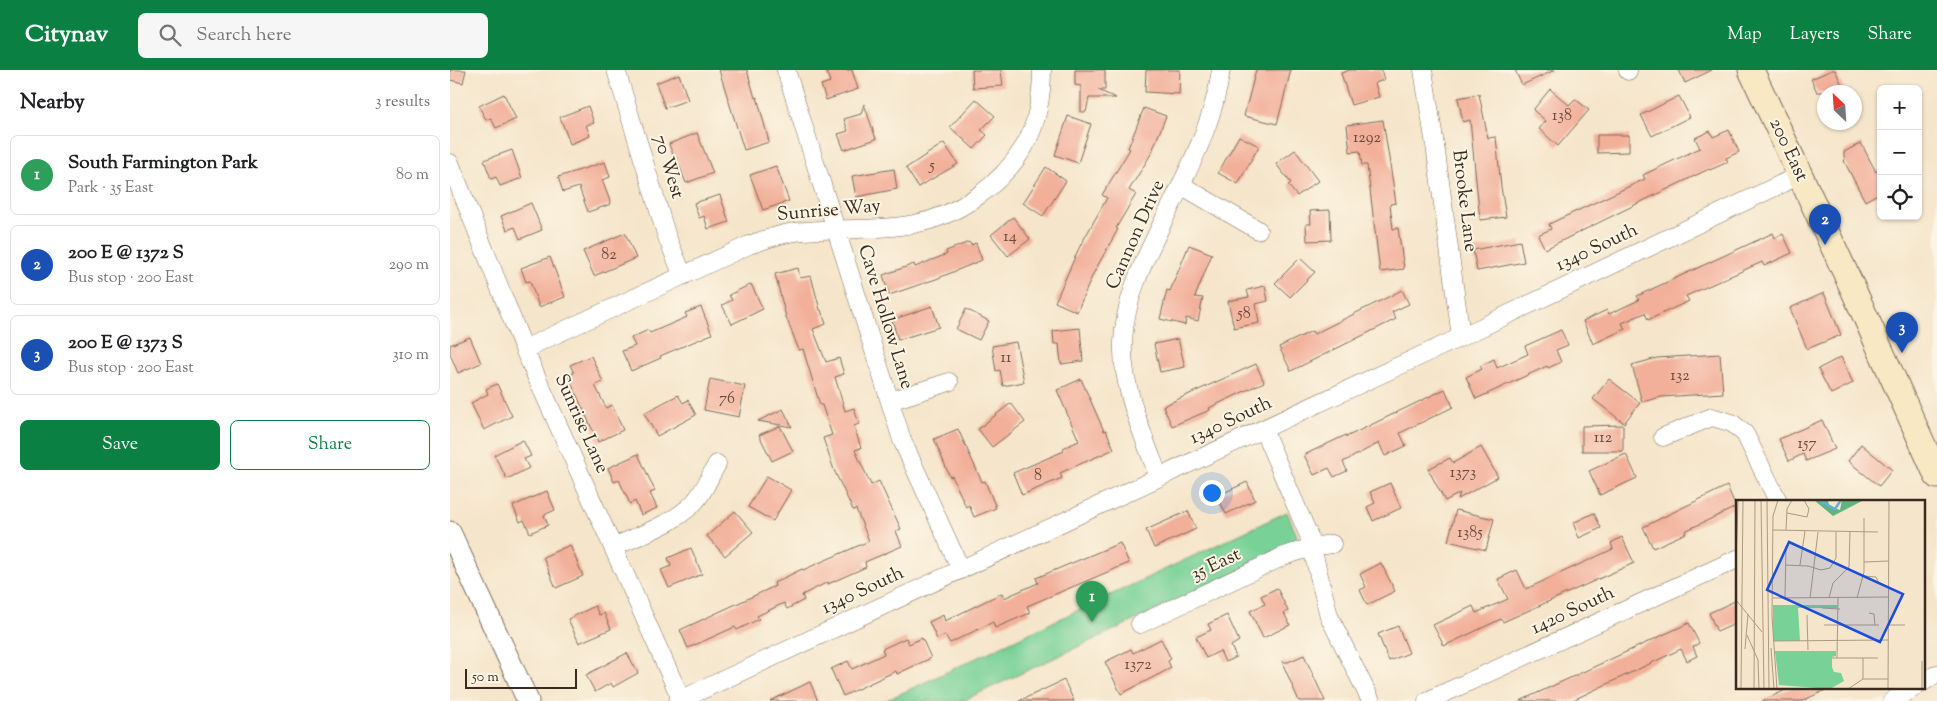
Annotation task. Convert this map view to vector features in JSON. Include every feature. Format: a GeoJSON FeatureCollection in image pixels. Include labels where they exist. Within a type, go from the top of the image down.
{"type":"FeatureCollection","features":[{"type":"Feature","properties":{"kind":"main road","name":"200 East"},"geometry":{"type":"LineString","coordinates":[[1751,70],[1937,474]]}},
{"type":"Feature","properties":{"kind":"street","name":"70 West"},"geometry":{"type":"LineString","coordinates":[[616,70],[667,237],[683,276]]}},
{"type":"Feature","properties":{"kind":"street","name":"Cave Hollow Lane"},"geometry":{"type":"LineString","coordinates":[[786,70],[902,440],[961,570]]}},
{"type":"Feature","properties":{"kind":"street","name":"Sunrise Way"},"geometry":{"type":"LineString","coordinates":[[524,349],[749,245],[775,236],[804,231],[914,224],[935,219],[965,205],[994,182],[1012,164],[1024,146],[1036,113],[1042,88],[1042,70]]}},
{"type":"Feature","properties":{"kind":"street","name":"Cannon Drive"},"geometry":{"type":"LineString","coordinates":[[1159,477],[1135,412],[1125,369],[1123,343],[1129,300],[1144,260],[1204,134],[1217,95],[1221,70]]}},
{"type":"Feature","properties":{"kind":"street","name":"Brooke Lane"},"geometry":{"type":"LineString","coordinates":[[1423,70],[1435,145],[1460,337]]}},
{"type":"Feature","properties":{"kind":"street","name":"Sunrise Lane"},"geometry":{"type":"LineString","coordinates":[[450,163],[524,349],[614,547],[679,700]]}},
{"type":"Feature","properties":{"kind":"street","name":"1340 South"},"geometry":{"type":"LineString","coordinates":[[679,700],[1460,337],[1800,175]]}},
{"type":"Feature","properties":{"kind":"street"},"geometry":{"type":"LineString","coordinates":[[1181,185],[1258,230]]}},
{"type":"Feature","properties":{"kind":"street"},"geometry":{"type":"LineString","coordinates":[[890,401],[949,382]]}},
{"type":"Feature","properties":{"kind":"street"},"geometry":{"type":"LineString","coordinates":[[1663,437],[1712,417],[1732,423],[1745,434],[1778,500]]}},
{"type":"Feature","properties":{"kind":"street"},"geometry":{"type":"LineString","coordinates":[[1263,429],[1309,536],[1329,616],[1370,701]]}},
{"type":"Feature","properties":{"kind":"street"},"geometry":{"type":"LineString","coordinates":[[614,547],[686,511],[700,496],[717,464]]}},
{"type":"Feature","properties":{"kind":"street"},"geometry":{"type":"LineString","coordinates":[[450,532],[528,701]]}},
{"type":"Feature","properties":{"kind":"street","name":"35 East"},"geometry":{"type":"LineString","coordinates":[[1140,624],[1284,556],[1312,547],[1332,544]]}},
{"type":"Feature","properties":{"kind":"street","name":"1420 South"},"geometry":{"type":"LineString","coordinates":[[1427,701],[1736,559]]}},
{"type":"Feature","properties":{"kind":"street"},"geometry":{"type":"LineString","coordinates":[[1924,681],[1937,674]]}},
{"type":"Feature","properties":{"kind":"street"},"geometry":{"type":"LineString","coordinates":[[1892,701],[1913,688]]}},
{"type":"Feature","properties":{"kind":"green space"},"geometry":{"type":"Polygon","coordinates":[[[1287,512],[1300,543],[962,701],[885,701],[1287,512]]]}},
{"type":"Feature","properties":{"kind":"building"},"geometry":{"type":"Polygon","coordinates":[[[450,70],[466,70],[463,83],[450,80],[450,70]]]}},
{"type":"Feature","properties":{"kind":"building"},"geometry":{"type":"Polygon","coordinates":[[[719,70],[747,70],[755,98],[757,97],[769,142],[744,150],[719,70]]]}},
{"type":"Feature","properties":{"kind":"building"},"geometry":{"type":"Polygon","coordinates":[[[826,70],[852,70],[858,89],[826,100],[821,85],[830,82],[826,70]]]}},
{"type":"Feature","properties":{"kind":"building"},"geometry":{"type":"Polygon","coordinates":[[[972,70],[1001,70],[1003,86],[973,88],[972,70]]]}},
{"type":"Feature","properties":{"kind":"building"},"geometry":{"type":"Polygon","coordinates":[[[1075,70],[1105,70],[1105,90],[1098,90],[1116,98],[1089,98],[1086,112],[1081,112],[1081,86],[1075,85],[1075,70]]]}},
{"type":"Feature","properties":{"kind":"building"},"geometry":{"type":"Polygon","coordinates":[[[1146,70],[1180,70],[1179,94],[1145,92],[1146,70]]]}},
{"type":"Feature","properties":{"kind":"building"},"geometry":{"type":"Polygon","coordinates":[[[1256,70],[1291,70],[1277,124],[1244,116],[1256,70]]]}},
{"type":"Feature","properties":{"kind":"building"},"geometry":{"type":"Polygon","coordinates":[[[1350,70],[1381,70],[1384,80],[1375,83],[1379,97],[1351,105],[1341,73],[1350,70]]]}},
{"type":"Feature","properties":{"kind":"building"},"geometry":{"type":"Polygon","coordinates":[[[1515,70],[1555,70],[1522,85],[1515,70]]]}},
{"type":"Feature","properties":{"kind":"building"},"geometry":{"type":"Polygon","coordinates":[[[1679,70],[1712,70],[1685,83],[1679,70]]]}},
{"type":"Feature","properties":{"kind":"building"},"geometry":{"type":"Polygon","coordinates":[[[1835,70],[1842,85],[1817,85],[1817,92],[1811,79],[1835,70]]]}},
{"type":"Feature","properties":{"kind":"building"},"geometry":{"type":"Polygon","coordinates":[[[679,74],[688,100],[665,108],[656,83],[679,74]]]}},
{"type":"Feature","properties":{"kind":"building"},"geometry":{"type":"Polygon","coordinates":[[[1550,89],[1569,105],[1575,99],[1589,110],[1558,146],[1539,129],[1546,121],[1533,110],[1550,89]]]}},
{"type":"Feature","properties":{"kind":"building"},"geometry":{"type":"Polygon","coordinates":[[[504,94],[516,119],[496,128],[491,118],[486,120],[479,106],[504,94]]]}},
{"type":"Feature","properties":{"kind":"building"},"geometry":{"type":"Polygon","coordinates":[[[1479,94],[1488,138],[1496,137],[1506,217],[1480,220],[1470,120],[1463,122],[1458,98],[1479,94]]]}},
{"type":"Feature","properties":{"kind":"building"},"geometry":{"type":"Polygon","coordinates":[[[1679,96],[1690,117],[1652,136],[1641,115],[1679,96]]]}},
{"type":"Feature","properties":{"kind":"building"},"geometry":{"type":"Polygon","coordinates":[[[976,99],[995,116],[981,130],[987,135],[974,149],[950,127],[976,99]]]}},
{"type":"Feature","properties":{"kind":"building"},"geometry":{"type":"Polygon","coordinates":[[[864,104],[876,139],[844,150],[838,134],[848,131],[844,119],[861,114],[864,104]]]}},
{"type":"Feature","properties":{"kind":"building"},"geometry":{"type":"Polygon","coordinates":[[[588,106],[594,123],[586,125],[590,136],[570,144],[560,117],[588,106]]]}},
{"type":"Feature","properties":{"kind":"building"},"geometry":{"type":"Polygon","coordinates":[[[1144,108],[1166,116],[1151,154],[1129,190],[1136,194],[1116,228],[1118,229],[1093,274],[1077,312],[1055,302],[1079,248],[1107,198],[1102,195],[1130,149],[1128,148],[1144,108]]]}},
{"type":"Feature","properties":{"kind":"building"},"geometry":{"type":"Polygon","coordinates":[[[1068,116],[1091,124],[1078,163],[1055,155],[1068,116]]]}},
{"type":"Feature","properties":{"kind":"building"},"geometry":{"type":"Polygon","coordinates":[[[1383,120],[1396,203],[1390,204],[1393,229],[1398,228],[1404,269],[1380,272],[1367,165],[1362,165],[1360,151],[1350,152],[1347,125],[1383,120]]]}},
{"type":"Feature","properties":{"kind":"building"},"geometry":{"type":"Polygon","coordinates":[[[1729,130],[1739,152],[1726,158],[1728,162],[1709,169],[1545,249],[1538,235],[1551,229],[1549,224],[1645,179],[1643,175],[1700,148],[1695,138],[1710,131],[1713,137],[1729,130]]]}},
{"type":"Feature","properties":{"kind":"building"},"geometry":{"type":"Polygon","coordinates":[[[697,133],[713,173],[686,183],[669,144],[697,133]]]}},
{"type":"Feature","properties":{"kind":"building"},"geometry":{"type":"Polygon","coordinates":[[[1597,135],[1629,135],[1629,152],[1597,153],[1597,135]]]}},
{"type":"Feature","properties":{"kind":"building"},"geometry":{"type":"Polygon","coordinates":[[[1239,136],[1259,146],[1238,184],[1218,173],[1239,136]]]}},
{"type":"Feature","properties":{"kind":"building"},"geometry":{"type":"Polygon","coordinates":[[[944,143],[958,164],[918,187],[906,168],[944,143]]]}},
{"type":"Feature","properties":{"kind":"building"},"geometry":{"type":"Polygon","coordinates":[[[1861,143],[1877,171],[1877,194],[1865,201],[1844,161],[1844,152],[1861,143]]]}},
{"type":"Feature","properties":{"kind":"building"},"geometry":{"type":"Polygon","coordinates":[[[512,150],[522,178],[500,186],[496,177],[491,179],[484,160],[512,150]]]}},
{"type":"Feature","properties":{"kind":"building"},"geometry":{"type":"Polygon","coordinates":[[[1295,150],[1318,181],[1297,196],[1288,185],[1291,183],[1276,164],[1295,150]]]}},
{"type":"Feature","properties":{"kind":"building"},"geometry":{"type":"Polygon","coordinates":[[[605,162],[610,177],[602,180],[611,204],[588,212],[579,187],[563,192],[558,177],[605,162]]]}},
{"type":"Feature","properties":{"kind":"building"},"geometry":{"type":"Polygon","coordinates":[[[776,166],[789,201],[763,210],[750,175],[776,166]]]}},
{"type":"Feature","properties":{"kind":"building"},"geometry":{"type":"Polygon","coordinates":[[[1046,167],[1066,181],[1043,216],[1023,203],[1046,167]]]}},
{"type":"Feature","properties":{"kind":"building"},"geometry":{"type":"Polygon","coordinates":[[[894,169],[897,189],[856,197],[852,176],[894,169]]]}},
{"type":"Feature","properties":{"kind":"building"},"geometry":{"type":"Polygon","coordinates":[[[720,195],[729,222],[708,229],[704,216],[699,218],[694,203],[720,195]]]}},
{"type":"Feature","properties":{"kind":"building"},"geometry":{"type":"Polygon","coordinates":[[[531,203],[542,230],[520,239],[515,227],[507,230],[501,216],[531,203]]]}},
{"type":"Feature","properties":{"kind":"building"},"geometry":{"type":"Polygon","coordinates":[[[1330,210],[1331,240],[1307,241],[1306,224],[1311,224],[1310,211],[1330,210]]]}},
{"type":"Feature","properties":{"kind":"building"},"geometry":{"type":"Polygon","coordinates":[[[1013,217],[1030,239],[1008,256],[991,235],[1013,217]]]}},
{"type":"Feature","properties":{"kind":"building"},"geometry":{"type":"Polygon","coordinates":[[[625,233],[636,258],[594,276],[583,251],[625,233]]]}},
{"type":"Feature","properties":{"kind":"building"},"geometry":{"type":"Polygon","coordinates":[[[1773,233],[1775,238],[1783,234],[1792,253],[1764,266],[1762,262],[1686,296],[1689,301],[1648,320],[1645,313],[1622,323],[1625,329],[1593,344],[1583,321],[1607,310],[1609,314],[1639,300],[1637,296],[1773,233]]]}},
{"type":"Feature","properties":{"kind":"building"},"geometry":{"type":"Polygon","coordinates":[[[1520,241],[1524,262],[1477,271],[1473,250],[1520,241]]]}},
{"type":"Feature","properties":{"kind":"building"},"geometry":{"type":"Polygon","coordinates":[[[969,242],[971,245],[976,243],[982,260],[936,279],[889,295],[883,275],[914,264],[915,267],[947,254],[946,251],[969,242]]]}},
{"type":"Feature","properties":{"kind":"building"},"geometry":{"type":"Polygon","coordinates":[[[1189,245],[1212,254],[1195,297],[1203,298],[1198,321],[1186,318],[1185,325],[1160,319],[1167,290],[1170,291],[1189,245]]]}},
{"type":"Feature","properties":{"kind":"building"},"geometry":{"type":"Polygon","coordinates":[[[550,257],[565,297],[539,307],[530,281],[526,282],[521,268],[550,257]]]}},
{"type":"Feature","properties":{"kind":"building"},"geometry":{"type":"Polygon","coordinates":[[[1300,258],[1315,272],[1290,297],[1275,283],[1300,258]]]}},
{"type":"Feature","properties":{"kind":"building"},"geometry":{"type":"Polygon","coordinates":[[[798,268],[800,278],[811,276],[820,310],[826,324],[813,329],[826,362],[839,358],[844,374],[835,377],[845,411],[854,408],[859,424],[854,426],[861,448],[855,450],[871,485],[879,481],[901,529],[896,531],[902,546],[865,562],[866,567],[802,595],[804,600],[787,609],[784,603],[757,616],[759,619],[737,630],[735,627],[688,648],[680,630],[775,586],[774,583],[802,569],[869,541],[856,509],[853,510],[834,470],[823,438],[832,435],[822,405],[820,405],[803,349],[799,350],[786,317],[775,274],[798,268]]]}},
{"type":"Feature","properties":{"kind":"building"},"geometry":{"type":"Polygon","coordinates":[[[751,284],[763,309],[732,324],[722,305],[732,300],[729,295],[751,284]]]}},
{"type":"Feature","properties":{"kind":"building"},"geometry":{"type":"Polygon","coordinates":[[[1265,286],[1268,301],[1256,304],[1259,323],[1234,328],[1228,301],[1249,297],[1247,290],[1265,286]]]}},
{"type":"Feature","properties":{"kind":"building"},"geometry":{"type":"Polygon","coordinates":[[[1402,290],[1409,304],[1392,312],[1396,319],[1291,371],[1279,347],[1312,331],[1314,334],[1402,290]]]}},
{"type":"Feature","properties":{"kind":"building"},"geometry":{"type":"Polygon","coordinates":[[[1824,293],[1841,335],[1807,349],[1790,308],[1824,293]]]}},
{"type":"Feature","properties":{"kind":"building"},"geometry":{"type":"Polygon","coordinates":[[[932,306],[939,327],[898,340],[892,320],[932,306]]]}},
{"type":"Feature","properties":{"kind":"building"},"geometry":{"type":"Polygon","coordinates":[[[701,307],[712,334],[660,356],[661,358],[631,371],[622,351],[635,346],[631,338],[648,330],[650,333],[687,317],[685,313],[701,307]]]}},
{"type":"Feature","properties":{"kind":"building"},"geometry":{"type":"Polygon","coordinates":[[[966,309],[989,321],[979,340],[956,329],[966,309]]]}},
{"type":"Feature","properties":{"kind":"building"},"geometry":{"type":"Polygon","coordinates":[[[1080,328],[1083,361],[1061,364],[1059,344],[1054,344],[1053,331],[1080,328]]]}},
{"type":"Feature","properties":{"kind":"building"},"geometry":{"type":"Polygon","coordinates":[[[1561,330],[1568,345],[1556,350],[1561,362],[1548,368],[1547,366],[1476,399],[1466,377],[1482,369],[1480,366],[1494,359],[1497,368],[1528,354],[1525,346],[1561,330]]]}},
{"type":"Feature","properties":{"kind":"building"},"geometry":{"type":"Polygon","coordinates":[[[470,337],[481,363],[458,373],[450,354],[450,345],[470,337]]]}},
{"type":"Feature","properties":{"kind":"building"},"geometry":{"type":"Polygon","coordinates":[[[1178,339],[1185,367],[1160,372],[1154,344],[1178,339]]]}},
{"type":"Feature","properties":{"kind":"building"},"geometry":{"type":"Polygon","coordinates":[[[1016,342],[1024,382],[1003,386],[1000,370],[996,371],[992,346],[1016,342]]]}},
{"type":"Feature","properties":{"kind":"building"},"geometry":{"type":"Polygon","coordinates":[[[1720,354],[1723,393],[1661,397],[1642,402],[1632,365],[1657,358],[1720,354]]]}},
{"type":"Feature","properties":{"kind":"building"},"geometry":{"type":"Polygon","coordinates":[[[591,356],[603,382],[595,385],[606,408],[612,405],[623,430],[598,442],[568,376],[574,373],[570,365],[591,356]]]}},
{"type":"Feature","properties":{"kind":"building"},"geometry":{"type":"Polygon","coordinates":[[[1841,357],[1853,383],[1831,394],[1818,369],[1841,357]]]}},
{"type":"Feature","properties":{"kind":"building"},"geometry":{"type":"Polygon","coordinates":[[[1256,364],[1264,382],[1209,408],[1210,410],[1172,426],[1163,406],[1256,364]]]}},
{"type":"Feature","properties":{"kind":"building"},"geometry":{"type":"Polygon","coordinates":[[[710,379],[745,386],[739,417],[704,410],[710,379]]]}},
{"type":"Feature","properties":{"kind":"building"},"geometry":{"type":"Polygon","coordinates":[[[1081,379],[1114,449],[1060,473],[1062,478],[1022,495],[1013,473],[1064,451],[1063,448],[1079,441],[1057,390],[1081,379]]]}},
{"type":"Feature","properties":{"kind":"building"},"geometry":{"type":"Polygon","coordinates":[[[1609,379],[1640,403],[1624,423],[1593,399],[1609,379]]]}},
{"type":"Feature","properties":{"kind":"building"},"geometry":{"type":"Polygon","coordinates":[[[497,384],[512,416],[484,430],[471,403],[488,394],[486,389],[497,384]]]}},
{"type":"Feature","properties":{"kind":"building"},"geometry":{"type":"Polygon","coordinates":[[[1445,389],[1453,407],[1400,433],[1406,446],[1385,456],[1379,443],[1343,462],[1347,471],[1334,477],[1329,468],[1314,475],[1304,455],[1346,435],[1346,437],[1445,389]]]}},
{"type":"Feature","properties":{"kind":"building"},"geometry":{"type":"Polygon","coordinates":[[[678,395],[683,403],[688,400],[696,415],[657,436],[644,413],[678,395]]]}},
{"type":"Feature","properties":{"kind":"building"},"geometry":{"type":"Polygon","coordinates":[[[1011,403],[1025,422],[992,447],[978,429],[1011,403]]]}},
{"type":"Feature","properties":{"kind":"building"},"geometry":{"type":"Polygon","coordinates":[[[783,409],[792,427],[758,421],[783,409]]]}},
{"type":"Feature","properties":{"kind":"building"},"geometry":{"type":"Polygon","coordinates":[[[1822,420],[1835,449],[1806,461],[1803,454],[1789,461],[1779,439],[1822,420]]]}},
{"type":"Feature","properties":{"kind":"building"},"geometry":{"type":"Polygon","coordinates":[[[1623,425],[1623,451],[1582,451],[1582,426],[1623,425]]]}},
{"type":"Feature","properties":{"kind":"building"},"geometry":{"type":"Polygon","coordinates":[[[780,426],[793,451],[772,461],[759,435],[780,426]]]}},
{"type":"Feature","properties":{"kind":"building"},"geometry":{"type":"Polygon","coordinates":[[[958,429],[982,482],[985,481],[996,508],[974,517],[969,505],[966,507],[952,476],[950,477],[934,439],[958,429]]]}},
{"type":"Feature","properties":{"kind":"building"},"geometry":{"type":"Polygon","coordinates":[[[523,440],[531,456],[524,459],[529,468],[507,479],[494,455],[523,440]]]}},
{"type":"Feature","properties":{"kind":"building"},"geometry":{"type":"Polygon","coordinates":[[[1861,444],[1892,470],[1879,486],[1848,461],[1861,444]]]}},
{"type":"Feature","properties":{"kind":"building"},"geometry":{"type":"Polygon","coordinates":[[[1481,447],[1498,477],[1458,499],[1460,493],[1445,501],[1428,469],[1450,458],[1453,463],[1481,447]]]}},
{"type":"Feature","properties":{"kind":"building"},"geometry":{"type":"Polygon","coordinates":[[[638,454],[655,491],[650,493],[657,508],[641,515],[635,501],[630,504],[619,480],[614,482],[608,468],[638,454]]]}},
{"type":"Feature","properties":{"kind":"building"},"geometry":{"type":"Polygon","coordinates":[[[1626,454],[1637,478],[1600,495],[1589,471],[1626,454]]]}},
{"type":"Feature","properties":{"kind":"building"},"geometry":{"type":"Polygon","coordinates":[[[767,476],[791,490],[773,521],[748,507],[767,476]]]}},
{"type":"Feature","properties":{"kind":"building"},"geometry":{"type":"Polygon","coordinates":[[[1247,482],[1255,500],[1226,514],[1217,496],[1247,482]]]}},
{"type":"Feature","properties":{"kind":"building"},"geometry":{"type":"Polygon","coordinates":[[[1390,483],[1401,508],[1373,521],[1367,507],[1375,503],[1370,492],[1390,483]]]}},
{"type":"Feature","properties":{"kind":"building"},"geometry":{"type":"Polygon","coordinates":[[[1727,486],[1736,507],[1653,548],[1643,527],[1727,486]]]}},
{"type":"Feature","properties":{"kind":"building"},"geometry":{"type":"Polygon","coordinates":[[[547,491],[555,510],[544,515],[548,525],[530,533],[524,520],[520,522],[513,506],[547,491]]]}},
{"type":"Feature","properties":{"kind":"building"},"geometry":{"type":"Polygon","coordinates":[[[1456,510],[1494,519],[1486,550],[1448,541],[1456,510]]]}},
{"type":"Feature","properties":{"kind":"building"},"geometry":{"type":"Polygon","coordinates":[[[735,511],[753,532],[725,556],[707,536],[735,511]]]}},
{"type":"Feature","properties":{"kind":"building"},"geometry":{"type":"Polygon","coordinates":[[[1188,511],[1196,529],[1154,548],[1146,530],[1188,511]]]}},
{"type":"Feature","properties":{"kind":"building"},"geometry":{"type":"Polygon","coordinates":[[[1594,513],[1601,528],[1579,538],[1573,523],[1594,513]]]}},
{"type":"Feature","properties":{"kind":"building"},"geometry":{"type":"Polygon","coordinates":[[[1622,537],[1634,563],[1503,622],[1501,619],[1444,646],[1433,625],[1473,606],[1476,613],[1508,599],[1498,579],[1517,570],[1526,589],[1613,549],[1611,543],[1622,537]]]}},
{"type":"Feature","properties":{"kind":"building"},"geometry":{"type":"Polygon","coordinates":[[[1120,543],[1129,563],[1027,606],[1030,613],[995,628],[993,622],[950,643],[945,635],[937,639],[929,622],[943,615],[945,621],[1002,593],[1004,598],[1038,583],[1036,578],[1120,543]]]}},
{"type":"Feature","properties":{"kind":"building"},"geometry":{"type":"Polygon","coordinates":[[[570,545],[583,576],[556,588],[543,557],[570,545]]]}},
{"type":"Feature","properties":{"kind":"building"},"geometry":{"type":"Polygon","coordinates":[[[691,548],[702,574],[669,588],[661,570],[671,566],[668,558],[691,548]]]}},
{"type":"Feature","properties":{"kind":"building"},"geometry":{"type":"Polygon","coordinates":[[[1381,563],[1395,591],[1367,605],[1360,590],[1366,587],[1360,574],[1381,563]]]}},
{"type":"Feature","properties":{"kind":"building"},"geometry":{"type":"Polygon","coordinates":[[[1277,588],[1288,611],[1284,613],[1290,625],[1263,638],[1250,611],[1265,604],[1261,596],[1277,588]]]}},
{"type":"Feature","properties":{"kind":"building"},"geometry":{"type":"Polygon","coordinates":[[[1736,600],[1736,623],[1717,632],[1709,613],[1736,600]]]}},
{"type":"Feature","properties":{"kind":"building"},"geometry":{"type":"Polygon","coordinates":[[[595,606],[599,615],[604,613],[611,629],[579,643],[568,619],[595,606]]]}},
{"type":"Feature","properties":{"kind":"building"},"geometry":{"type":"Polygon","coordinates":[[[1227,615],[1239,641],[1231,646],[1236,657],[1225,662],[1220,651],[1206,658],[1196,637],[1211,630],[1208,624],[1227,615]]]}},
{"type":"Feature","properties":{"kind":"building"},"geometry":{"type":"Polygon","coordinates":[[[1689,623],[1699,643],[1693,647],[1697,656],[1687,661],[1681,649],[1571,701],[1520,701],[1689,623]]]}},
{"type":"Feature","properties":{"kind":"building"},"geometry":{"type":"Polygon","coordinates":[[[1398,626],[1409,653],[1389,661],[1378,634],[1398,626]]]}},
{"type":"Feature","properties":{"kind":"building"},"geometry":{"type":"Polygon","coordinates":[[[906,638],[909,644],[922,638],[931,658],[897,674],[896,671],[843,696],[831,669],[848,661],[852,669],[884,654],[882,649],[906,638]]]}},
{"type":"Feature","properties":{"kind":"building"},"geometry":{"type":"Polygon","coordinates":[[[1161,639],[1171,659],[1168,661],[1171,668],[1121,694],[1105,662],[1131,649],[1133,653],[1161,639]]]}},
{"type":"Feature","properties":{"kind":"building"},"geometry":{"type":"Polygon","coordinates":[[[627,653],[638,673],[613,687],[611,683],[595,692],[586,675],[627,653]]]}},
{"type":"Feature","properties":{"kind":"building"},"geometry":{"type":"Polygon","coordinates":[[[1304,655],[1325,701],[1299,701],[1282,662],[1288,662],[1304,655]]]}},
{"type":"Feature","properties":{"kind":"building"},"geometry":{"type":"Polygon","coordinates":[[[1064,680],[1074,701],[1019,701],[1064,680]]]}},
{"type":"Feature","properties":{"kind":"building"},"geometry":{"type":"Polygon","coordinates":[[[810,682],[818,701],[770,701],[810,682]]]}},
{"type":"Feature","properties":{"kind":"building"},"geometry":{"type":"Polygon","coordinates":[[[1790,688],[1830,688],[1802,701],[1762,701],[1790,688]]]}},
{"type":"Feature","properties":{"kind":"place","name":"200 E @ 1372 S"},"geometry":{"type":"Point","coordinates":[1825,245]}},
{"type":"Feature","properties":{"kind":"place","name":"200 E @ 1373 S"},"geometry":{"type":"Point","coordinates":[1902,353]}},
{"type":"Feature","properties":{"kind":"place","name":"South Farmington Park"},"geometry":{"type":"Point","coordinates":[1092,622]}}]}
